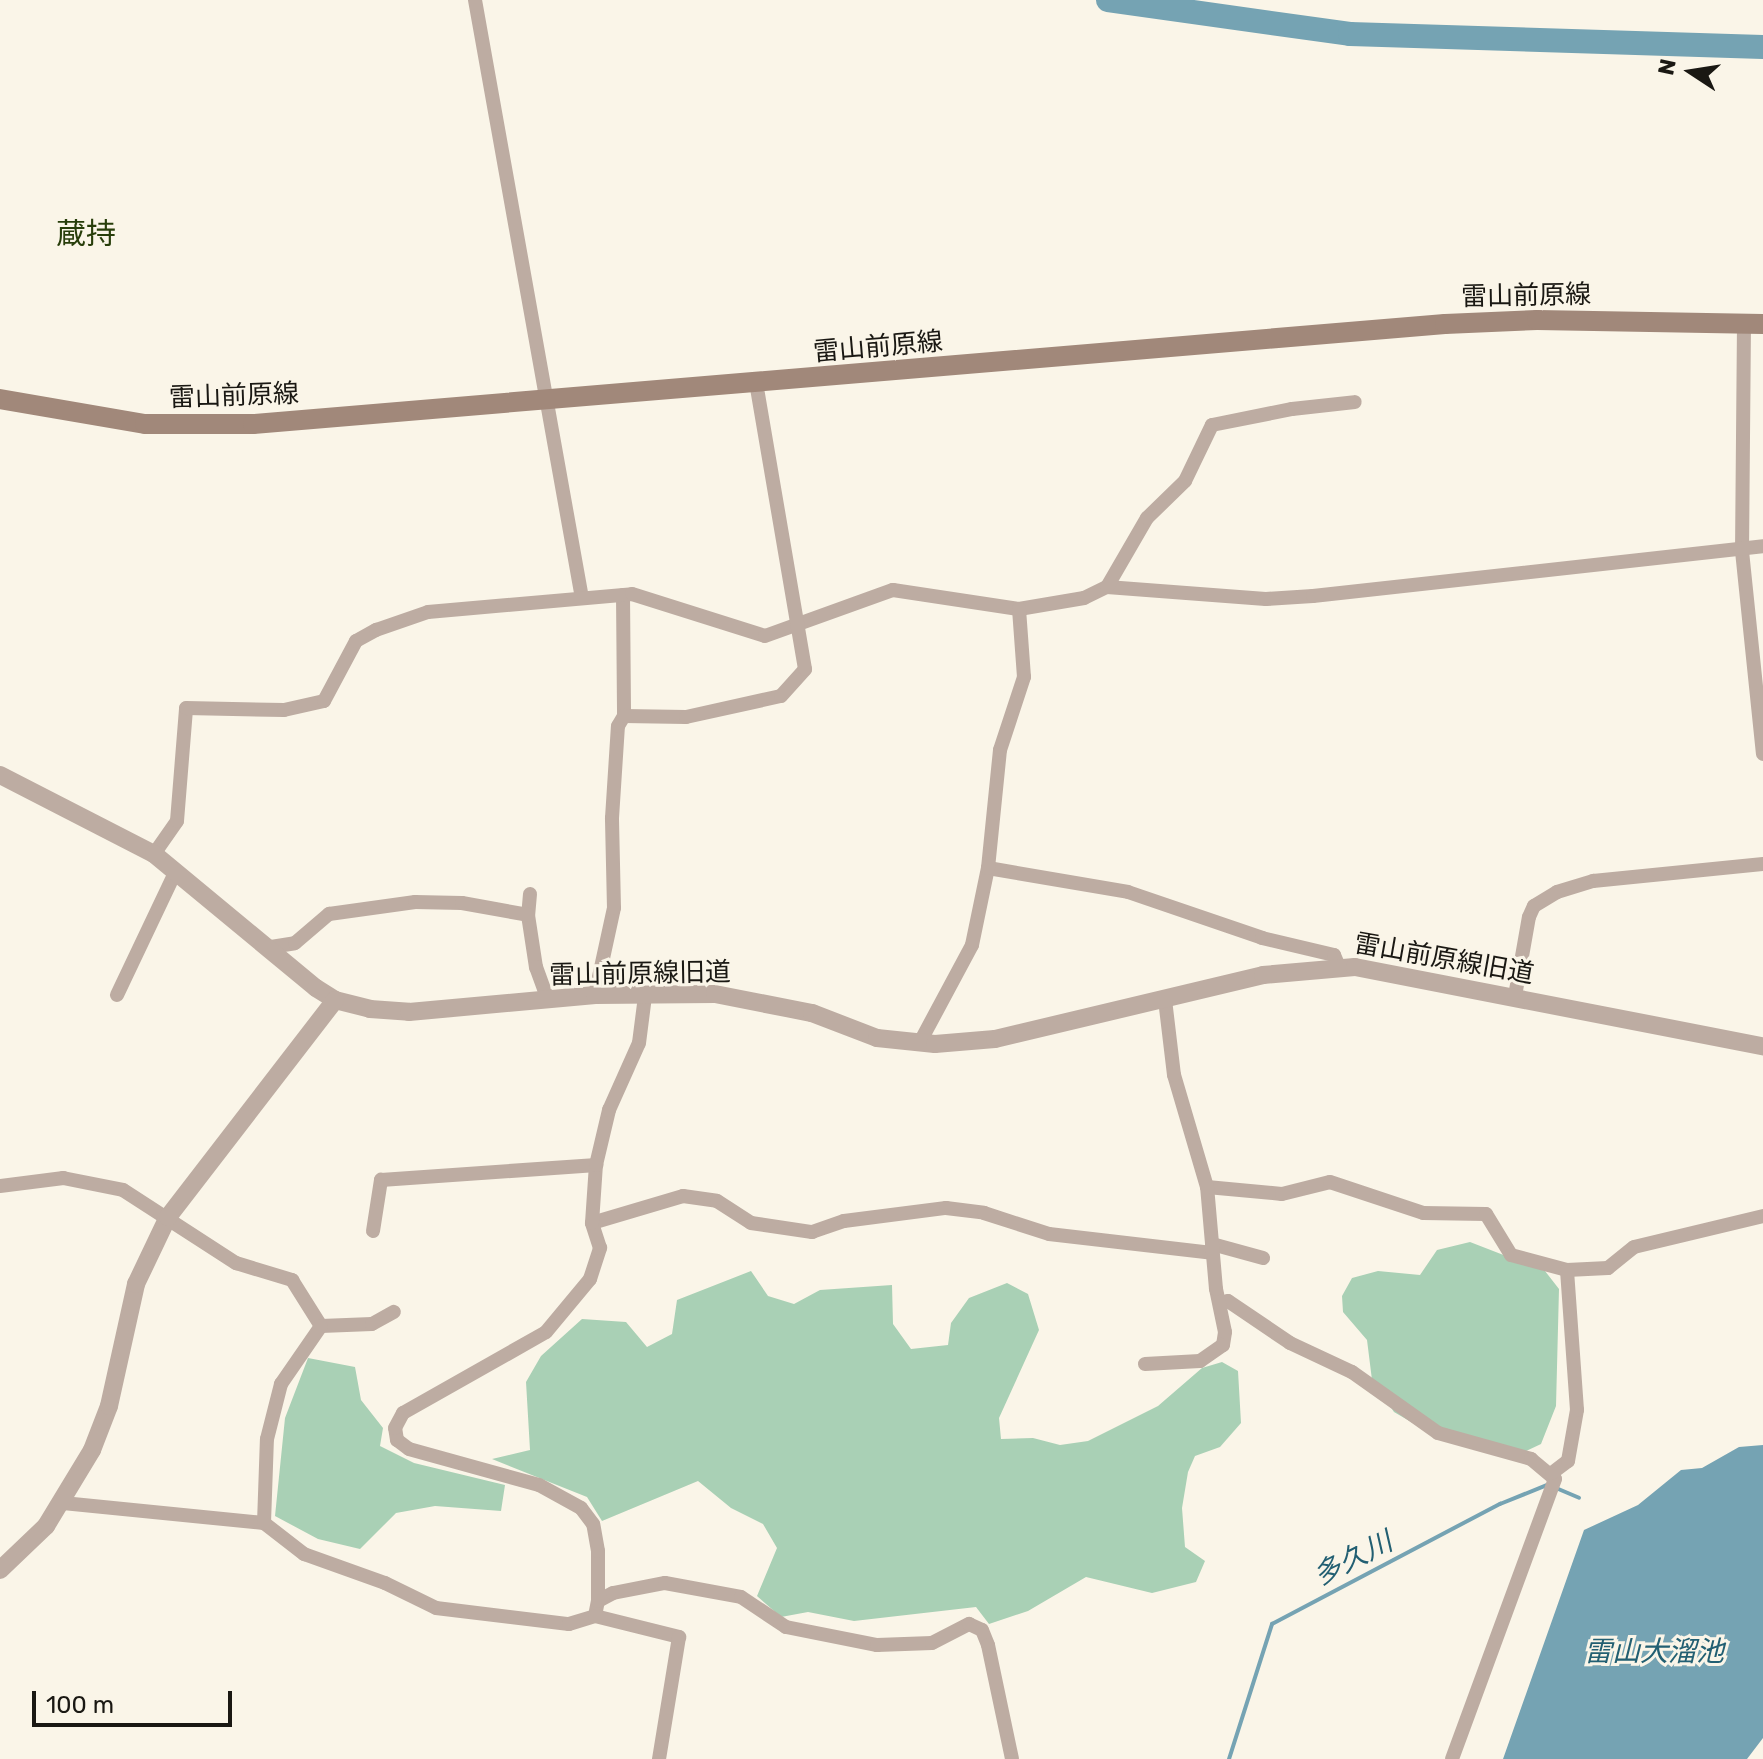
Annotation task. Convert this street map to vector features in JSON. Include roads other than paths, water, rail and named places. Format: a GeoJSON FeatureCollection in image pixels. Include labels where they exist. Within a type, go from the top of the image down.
{"type":"FeatureCollection","features":[{"type":"Feature","properties":{"kind":"main road","name":"雷山前原線"},"geometry":{"type":"LineString","coordinates":[[0,399],[97,418],[194,426],[756,383],[1445,324],[1537,320],[1753,324]]}},
{"type":"Feature","properties":{"kind":"street"},"geometry":{"type":"LineString","coordinates":[[475,0],[582,598]]}},
{"type":"Feature","properties":{"kind":"street"},"geometry":{"type":"LineString","coordinates":[[1753,324],[1742,551],[1763,754]]}},
{"type":"Feature","properties":{"kind":"street"},"geometry":{"type":"LineString","coordinates":[[624,716],[686,717],[781,696],[805,669],[756,383]]}},
{"type":"Feature","properties":{"kind":"street"},"geometry":{"type":"LineString","coordinates":[[1107,587],[1147,518],[1185,481],[1212,425],[1355,402]]}},
{"type":"Feature","properties":{"kind":"street"},"geometry":{"type":"LineString","coordinates":[[154,854],[177,821],[186,708],[308,707],[324,701],[356,641],[376,630],[428,612],[623,595],[681,609],[751,635],[765,636],[893,590],[1019,609],[1084,598],[1107,587],[1266,599],[1742,551],[1763,546]]}},
{"type":"Feature","properties":{"kind":"street"},"geometry":{"type":"LineString","coordinates":[[595,995],[614,908],[612,818],[618,726],[624,716],[623,595]]}},
{"type":"Feature","properties":{"kind":"street"},"geometry":{"type":"LineString","coordinates":[[919,1044],[972,945],[988,868],[1000,750],[1024,677],[1019,609]]}},
{"type":"Feature","properties":{"kind":"street"},"geometry":{"type":"LineString","coordinates":[[0,775],[154,854],[335,1000],[168,1217],[136,1284],[103,1425],[63,1503],[0,1570]]}},
{"type":"Feature","properties":{"kind":"street"},"geometry":{"type":"LineString","coordinates":[[1515,996],[1529,917],[1534,906],[1557,892],[1593,881],[1763,864]]}},
{"type":"Feature","properties":{"kind":"street"},"geometry":{"type":"LineString","coordinates":[[988,868],[1128,892],[1262,938],[1334,955],[1339,967]]}},
{"type":"Feature","properties":{"kind":"street"},"geometry":{"type":"LineString","coordinates":[[117,995],[176,871]]}},
{"type":"Feature","properties":{"kind":"street"},"geometry":{"type":"LineString","coordinates":[[530,894],[528,915],[536,967],[548,1000]]}},
{"type":"Feature","properties":{"kind":"street"},"geometry":{"type":"LineString","coordinates":[[271,947],[295,943],[329,914],[415,902],[462,903],[528,915]]}},
{"type":"Feature","properties":{"kind":"street","name":"雷山前原線旧道"},"geometry":{"type":"LineString","coordinates":[[335,1000],[409,1012],[595,995],[741,998],[812,1013],[877,1038],[919,1044],[995,1039],[1263,975],[1339,967],[1515,996],[1763,1046]]}},
{"type":"Feature","properties":{"kind":"street"},"geometry":{"type":"LineString","coordinates":[[596,1609],[598,1551],[593,1524],[581,1508],[539,1485],[409,1449],[397,1440],[395,1428],[403,1413],[519,1351],[564,1314],[595,1267],[600,1248],[592,1223],[596,1165],[609,1110],[639,1043],[645,996]]}},
{"type":"Feature","properties":{"kind":"street"},"geometry":{"type":"LineString","coordinates":[[1145,1364],[1200,1361],[1214,1354],[1225,1332],[1212,1249],[1207,1187],[1174,1075],[1165,1000]]}},
{"type":"Feature","properties":{"kind":"street"},"geometry":{"type":"LineString","coordinates":[[373,1231],[381,1180],[596,1165]]}},
{"type":"Feature","properties":{"kind":"street"},"geometry":{"type":"LineString","coordinates":[[0,1186],[63,1178],[102,1183],[168,1217],[236,1263],[292,1280],[321,1326]]}},
{"type":"Feature","properties":{"kind":"street"},"geometry":{"type":"LineString","coordinates":[[1207,1187],[1282,1194],[1330,1182],[1423,1213],[1486,1214],[1511,1255],[1567,1270],[1608,1268],[1634,1247],[1763,1216]]}},
{"type":"Feature","properties":{"kind":"street"},"geometry":{"type":"LineString","coordinates":[[592,1223],[683,1196],[717,1201],[751,1223],[772,1229],[812,1232],[844,1221],[946,1208],[984,1213],[1049,1234],[1212,1249],[1263,1258]]}},
{"type":"Feature","properties":{"kind":"street"},"geometry":{"type":"LineString","coordinates":[[1452,1759],[1553,1481],[1568,1461],[1577,1410],[1567,1270]]}},
{"type":"Feature","properties":{"kind":"street"},"geometry":{"type":"LineString","coordinates":[[1220,1303],[1228,1301],[1290,1343],[1352,1372],[1438,1433],[1531,1459],[1553,1481]]}},
{"type":"Feature","properties":{"kind":"street"},"geometry":{"type":"LineString","coordinates":[[321,1326],[372,1324],[394,1312]]}},
{"type":"Feature","properties":{"kind":"street"},"geometry":{"type":"LineString","coordinates":[[264,1523],[267,1439],[281,1384],[321,1326]]}},
{"type":"Feature","properties":{"kind":"street"},"geometry":{"type":"LineString","coordinates":[[63,1503],[264,1523],[304,1554],[385,1583],[436,1608],[569,1624],[628,1588],[681,1584],[741,1597],[786,1627],[909,1647],[932,1643],[969,1624],[982,1630],[988,1645],[1012,1759]]}},
{"type":"Feature","properties":{"kind":"street"},"geometry":{"type":"LineString","coordinates":[[596,1609],[679,1637],[659,1759]]}},
{"type":"Feature","properties":{"kind":"water","name":"雷山大溜池"},"geometry":{"type":"Polygon","coordinates":[[[1763,1445],[1763,1738],[1747,1759],[1503,1759],[1584,1530],[1638,1505],[1681,1470],[1702,1468],[1739,1447],[1763,1445]]]}},
{"type":"Feature","properties":{"kind":"waterway"},"geometry":{"type":"LineString","coordinates":[[1108,0],[1350,34],[1763,47]]}},
{"type":"Feature","properties":{"kind":"waterway","name":"多久川"},"geometry":{"type":"LineString","coordinates":[[1229,1759],[1272,1624],[1500,1504],[1547,1485]]}},
{"type":"Feature","properties":{"kind":"waterway","name":"多久川"},"geometry":{"type":"LineString","coordinates":[[1556,1488],[1579,1498]]}},
{"type":"Feature","properties":{"kind":"district","name":"蔵持"},"geometry":{"type":"Point","coordinates":[86,234]}}]}
